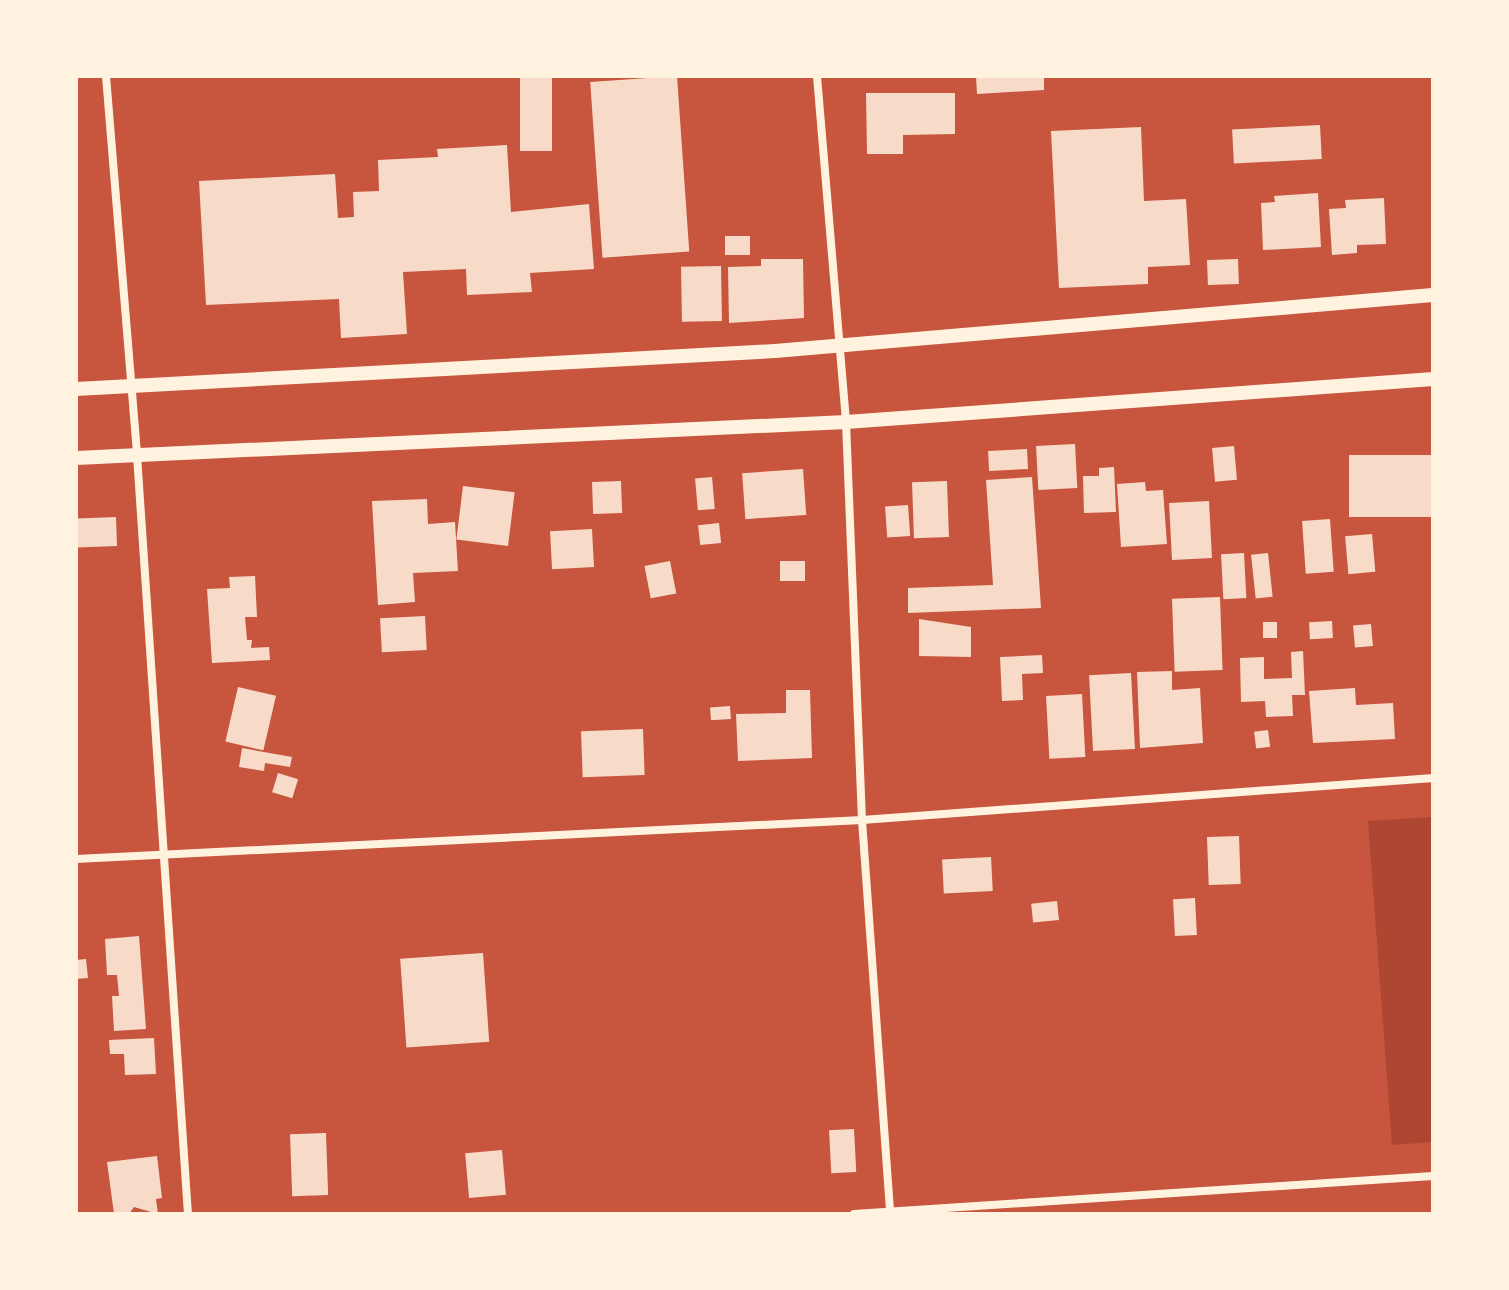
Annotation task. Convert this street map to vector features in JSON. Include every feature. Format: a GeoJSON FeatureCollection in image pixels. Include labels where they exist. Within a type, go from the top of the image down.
{"type":"FeatureCollection","features":[{"type":"Feature","properties":{"kind":"street"},"geometry":{"type":"LineString","coordinates":[[106,76],[137,455],[188,1214]]}},
{"type":"Feature","properties":{"kind":"street"},"geometry":{"type":"LineString","coordinates":[[817,76],[846,422],[862,820],[890,1213]]}},
{"type":"Feature","properties":{"kind":"street"},"geometry":{"type":"LineString","coordinates":[[76,389],[839,346],[1433,295]]}},
{"type":"Feature","properties":{"kind":"street"},"geometry":{"type":"LineString","coordinates":[[76,458],[846,422],[1433,379]]}},
{"type":"Feature","properties":{"kind":"street"},"geometry":{"type":"LineString","coordinates":[[76,859],[163,852],[862,820],[1433,778]]}},
{"type":"Feature","properties":{"kind":"street"},"geometry":{"type":"LineString","coordinates":[[854,1214],[1433,1176]]}},
{"type":"Feature","properties":{"kind":"shaded area"},"geometry":{"type":"Polygon","coordinates":[[[1433,817],[1433,1142],[1392,1145],[1368,821],[1433,817]]]}},
{"type":"Feature","properties":{"kind":"building"},"geometry":{"type":"Polygon","coordinates":[[[520,76],[552,76],[552,151],[520,151],[520,76]]]}},
{"type":"Feature","properties":{"kind":"building"},"geometry":{"type":"Polygon","coordinates":[[[677,76],[689,252],[602,258],[590,82],[677,76]]]}},
{"type":"Feature","properties":{"kind":"building"},"geometry":{"type":"Polygon","coordinates":[[[976,76],[1044,76],[1044,90],[977,94],[976,76]]]}},
{"type":"Feature","properties":{"kind":"building"},"geometry":{"type":"Polygon","coordinates":[[[866,93],[955,93],[955,134],[903,135],[903,154],[867,154],[866,93]]]}},
{"type":"Feature","properties":{"kind":"building"},"geometry":{"type":"Polygon","coordinates":[[[1320,125],[1322,159],[1234,164],[1232,130],[1320,125]]]}},
{"type":"Feature","properties":{"kind":"building"},"geometry":{"type":"Polygon","coordinates":[[[1141,127],[1144,201],[1186,199],[1190,265],[1148,267],[1148,284],[1059,288],[1051,131],[1141,127]]]}},
{"type":"Feature","properties":{"kind":"building"},"geometry":{"type":"Polygon","coordinates":[[[507,145],[511,212],[589,204],[594,269],[530,273],[532,292],[467,295],[466,269],[403,272],[407,334],[341,338],[339,299],[206,305],[199,181],[335,174],[338,218],[354,217],[353,192],[379,191],[378,160],[438,157],[437,149],[507,145]]]}},
{"type":"Feature","properties":{"kind":"building"},"geometry":{"type":"Polygon","coordinates":[[[1318,193],[1321,247],[1263,250],[1261,203],[1275,202],[1274,196],[1318,193]]]}},
{"type":"Feature","properties":{"kind":"building"},"geometry":{"type":"Polygon","coordinates":[[[1384,198],[1386,244],[1357,245],[1357,253],[1332,255],[1329,209],[1346,208],[1345,200],[1384,198]]]}},
{"type":"Feature","properties":{"kind":"building"},"geometry":{"type":"Polygon","coordinates":[[[725,236],[750,236],[750,255],[725,255],[725,236]]]}},
{"type":"Feature","properties":{"kind":"building"},"geometry":{"type":"Polygon","coordinates":[[[761,259],[803,259],[804,318],[729,323],[728,267],[761,266],[761,259]]]}},
{"type":"Feature","properties":{"kind":"building"},"geometry":{"type":"Polygon","coordinates":[[[1238,259],[1239,284],[1208,285],[1207,260],[1238,259]]]}},
{"type":"Feature","properties":{"kind":"building"},"geometry":{"type":"Polygon","coordinates":[[[721,266],[722,321],[682,322],[681,267],[721,266]]]}},
{"type":"Feature","properties":{"kind":"building"},"geometry":{"type":"Polygon","coordinates":[[[1075,444],[1077,488],[1038,490],[1036,446],[1075,444]]]}},
{"type":"Feature","properties":{"kind":"building"},"geometry":{"type":"Polygon","coordinates":[[[1234,446],[1237,480],[1215,482],[1212,448],[1234,446]]]}},
{"type":"Feature","properties":{"kind":"building"},"geometry":{"type":"Polygon","coordinates":[[[1027,449],[1028,469],[989,471],[988,451],[1027,449]]]}},
{"type":"Feature","properties":{"kind":"building"},"geometry":{"type":"Polygon","coordinates":[[[1349,455],[1433,455],[1433,517],[1349,517],[1349,455]]]}},
{"type":"Feature","properties":{"kind":"building"},"geometry":{"type":"Polygon","coordinates":[[[1114,467],[1116,512],[1084,513],[1083,476],[1099,476],[1099,468],[1114,467]]]}},
{"type":"Feature","properties":{"kind":"building"},"geometry":{"type":"Polygon","coordinates":[[[803,469],[806,515],[745,519],[742,473],[803,469]]]}},
{"type":"Feature","properties":{"kind":"building"},"geometry":{"type":"Polygon","coordinates":[[[712,477],[715,509],[698,510],[695,478],[712,477]]]}},
{"type":"Feature","properties":{"kind":"building"},"geometry":{"type":"Polygon","coordinates":[[[1032,477],[1041,608],[908,613],[908,588],[993,585],[986,480],[1032,477]]]}},
{"type":"Feature","properties":{"kind":"building"},"geometry":{"type":"Polygon","coordinates":[[[621,481],[622,513],[593,514],[592,482],[621,481]]]}},
{"type":"Feature","properties":{"kind":"building"},"geometry":{"type":"Polygon","coordinates":[[[947,481],[949,537],[914,538],[912,482],[947,481]]]}},
{"type":"Feature","properties":{"kind":"building"},"geometry":{"type":"Polygon","coordinates":[[[1145,482],[1146,491],[1163,490],[1167,544],[1121,547],[1117,484],[1145,482]]]}},
{"type":"Feature","properties":{"kind":"building"},"geometry":{"type":"Polygon","coordinates":[[[463,486],[515,492],[508,546],[456,540],[463,486]]]}},
{"type":"Feature","properties":{"kind":"building"},"geometry":{"type":"Polygon","coordinates":[[[427,499],[428,524],[455,522],[458,571],[413,573],[415,602],[378,605],[372,501],[427,499]]]}},
{"type":"Feature","properties":{"kind":"building"},"geometry":{"type":"Polygon","coordinates":[[[1209,501],[1212,558],[1172,560],[1169,503],[1209,501]]]}},
{"type":"Feature","properties":{"kind":"building"},"geometry":{"type":"Polygon","coordinates":[[[908,505],[910,536],[887,538],[885,507],[908,505]]]}},
{"type":"Feature","properties":{"kind":"building"},"geometry":{"type":"Polygon","coordinates":[[[116,517],[117,546],[77,547],[76,518],[116,517]]]}},
{"type":"Feature","properties":{"kind":"building"},"geometry":{"type":"Polygon","coordinates":[[[1330,519],[1334,572],[1306,574],[1302,521],[1330,519]]]}},
{"type":"Feature","properties":{"kind":"building"},"geometry":{"type":"Polygon","coordinates":[[[719,523],[721,543],[700,545],[698,525],[719,523]]]}},
{"type":"Feature","properties":{"kind":"building"},"geometry":{"type":"Polygon","coordinates":[[[592,529],[594,567],[552,569],[550,531],[592,529]]]}},
{"type":"Feature","properties":{"kind":"building"},"geometry":{"type":"Polygon","coordinates":[[[1372,534],[1375,572],[1348,574],[1345,536],[1372,534]]]}},
{"type":"Feature","properties":{"kind":"building"},"geometry":{"type":"Polygon","coordinates":[[[1244,553],[1246,598],[1223,599],[1221,554],[1244,553]]]}},
{"type":"Feature","properties":{"kind":"building"},"geometry":{"type":"Polygon","coordinates":[[[1268,553],[1273,597],[1256,599],[1251,555],[1268,553]]]}},
{"type":"Feature","properties":{"kind":"building"},"geometry":{"type":"Polygon","coordinates":[[[670,561],[676,593],[651,598],[644,566],[670,561]]]}},
{"type":"Feature","properties":{"kind":"building"},"geometry":{"type":"Polygon","coordinates":[[[780,561],[805,561],[805,581],[780,581],[780,561]]]}},
{"type":"Feature","properties":{"kind":"building"},"geometry":{"type":"Polygon","coordinates":[[[255,576],[257,617],[245,617],[247,640],[252,640],[251,648],[269,647],[270,660],[212,663],[207,589],[230,588],[229,577],[255,576]]]}},
{"type":"Feature","properties":{"kind":"building"},"geometry":{"type":"Polygon","coordinates":[[[1220,597],[1223,670],[1175,672],[1172,599],[1220,597]]]}},
{"type":"Feature","properties":{"kind":"building"},"geometry":{"type":"Polygon","coordinates":[[[425,616],[427,650],[382,652],[380,618],[425,616]]]}},
{"type":"Feature","properties":{"kind":"building"},"geometry":{"type":"Polygon","coordinates":[[[919,619],[971,627],[971,657],[919,656],[919,619]]]}},
{"type":"Feature","properties":{"kind":"building"},"geometry":{"type":"Polygon","coordinates":[[[1332,621],[1333,638],[1310,639],[1309,622],[1332,621]]]}},
{"type":"Feature","properties":{"kind":"building"},"geometry":{"type":"Polygon","coordinates":[[[1263,622],[1277,622],[1277,638],[1263,638],[1263,622]]]}},
{"type":"Feature","properties":{"kind":"building"},"geometry":{"type":"Polygon","coordinates":[[[1371,624],[1373,646],[1355,647],[1353,626],[1371,624]]]}},
{"type":"Feature","properties":{"kind":"building"},"geometry":{"type":"Polygon","coordinates":[[[1303,651],[1305,695],[1292,695],[1293,716],[1266,717],[1265,701],[1241,702],[1240,658],[1264,657],[1264,679],[1292,678],[1291,652],[1303,651]]]}},
{"type":"Feature","properties":{"kind":"building"},"geometry":{"type":"Polygon","coordinates":[[[1042,655],[1043,673],[1022,674],[1023,700],[1002,701],[1000,657],[1042,655]]]}},
{"type":"Feature","properties":{"kind":"building"},"geometry":{"type":"Polygon","coordinates":[[[1172,671],[1172,690],[1200,688],[1203,743],[1140,748],[1137,672],[1172,671]]]}},
{"type":"Feature","properties":{"kind":"building"},"geometry":{"type":"Polygon","coordinates":[[[1131,673],[1135,749],[1093,751],[1089,675],[1131,673]]]}},
{"type":"Feature","properties":{"kind":"building"},"geometry":{"type":"Polygon","coordinates":[[[238,687],[276,696],[263,750],[225,742],[238,687]]]}},
{"type":"Feature","properties":{"kind":"building"},"geometry":{"type":"Polygon","coordinates":[[[1355,688],[1356,705],[1393,703],[1395,739],[1313,743],[1309,691],[1355,688]]]}},
{"type":"Feature","properties":{"kind":"building"},"geometry":{"type":"Polygon","coordinates":[[[786,690],[810,690],[812,758],[738,761],[736,714],[786,713],[786,690]]]}},
{"type":"Feature","properties":{"kind":"building"},"geometry":{"type":"Polygon","coordinates":[[[1082,694],[1085,757],[1049,759],[1046,696],[1082,694]]]}},
{"type":"Feature","properties":{"kind":"building"},"geometry":{"type":"Polygon","coordinates":[[[730,706],[731,719],[711,720],[710,707],[730,706]]]}},
{"type":"Feature","properties":{"kind":"building"},"geometry":{"type":"Polygon","coordinates":[[[643,729],[645,775],[583,777],[581,731],[643,729]]]}},
{"type":"Feature","properties":{"kind":"building"},"geometry":{"type":"Polygon","coordinates":[[[1268,730],[1270,747],[1256,749],[1254,732],[1268,730]]]}},
{"type":"Feature","properties":{"kind":"building"},"geometry":{"type":"Polygon","coordinates":[[[242,748],[292,757],[290,767],[265,763],[264,771],[239,767],[242,748]]]}},
{"type":"Feature","properties":{"kind":"building"},"geometry":{"type":"Polygon","coordinates":[[[278,773],[298,779],[292,798],[272,792],[278,773]]]}},
{"type":"Feature","properties":{"kind":"building"},"geometry":{"type":"Polygon","coordinates":[[[1239,836],[1241,884],[1209,885],[1207,837],[1239,836]]]}},
{"type":"Feature","properties":{"kind":"building"},"geometry":{"type":"Polygon","coordinates":[[[991,857],[993,891],[944,894],[942,860],[991,857]]]}},
{"type":"Feature","properties":{"kind":"building"},"geometry":{"type":"Polygon","coordinates":[[[1195,898],[1197,935],[1175,936],[1173,899],[1195,898]]]}},
{"type":"Feature","properties":{"kind":"building"},"geometry":{"type":"Polygon","coordinates":[[[1057,901],[1059,920],[1033,923],[1031,904],[1057,901]]]}},
{"type":"Feature","properties":{"kind":"building"},"geometry":{"type":"Polygon","coordinates":[[[139,936],[146,1029],[114,1031],[112,996],[119,996],[117,975],[107,975],[105,939],[139,936]]]}},
{"type":"Feature","properties":{"kind":"building"},"geometry":{"type":"Polygon","coordinates":[[[483,953],[489,1042],[406,1048],[400,959],[483,953]]]}},
{"type":"Feature","properties":{"kind":"building"},"geometry":{"type":"Polygon","coordinates":[[[86,959],[88,978],[76,979],[76,960],[86,959]]]}},
{"type":"Feature","properties":{"kind":"building"},"geometry":{"type":"Polygon","coordinates":[[[154,1038],[156,1074],[125,1075],[124,1054],[110,1054],[109,1040],[154,1038]]]}},
{"type":"Feature","properties":{"kind":"building"},"geometry":{"type":"Polygon","coordinates":[[[854,1129],[856,1172],[831,1173],[829,1130],[854,1129]]]}},
{"type":"Feature","properties":{"kind":"building"},"geometry":{"type":"Polygon","coordinates":[[[326,1133],[328,1195],[292,1196],[290,1134],[326,1133]]]}},
{"type":"Feature","properties":{"kind":"building"},"geometry":{"type":"Polygon","coordinates":[[[502,1150],[506,1195],[469,1198],[465,1153],[502,1150]]]}},
{"type":"Feature","properties":{"kind":"building"},"geometry":{"type":"Polygon","coordinates":[[[157,1156],[162,1198],[156,1199],[158,1214],[134,1207],[129,1214],[114,1214],[107,1162],[157,1156]]]}}]}
